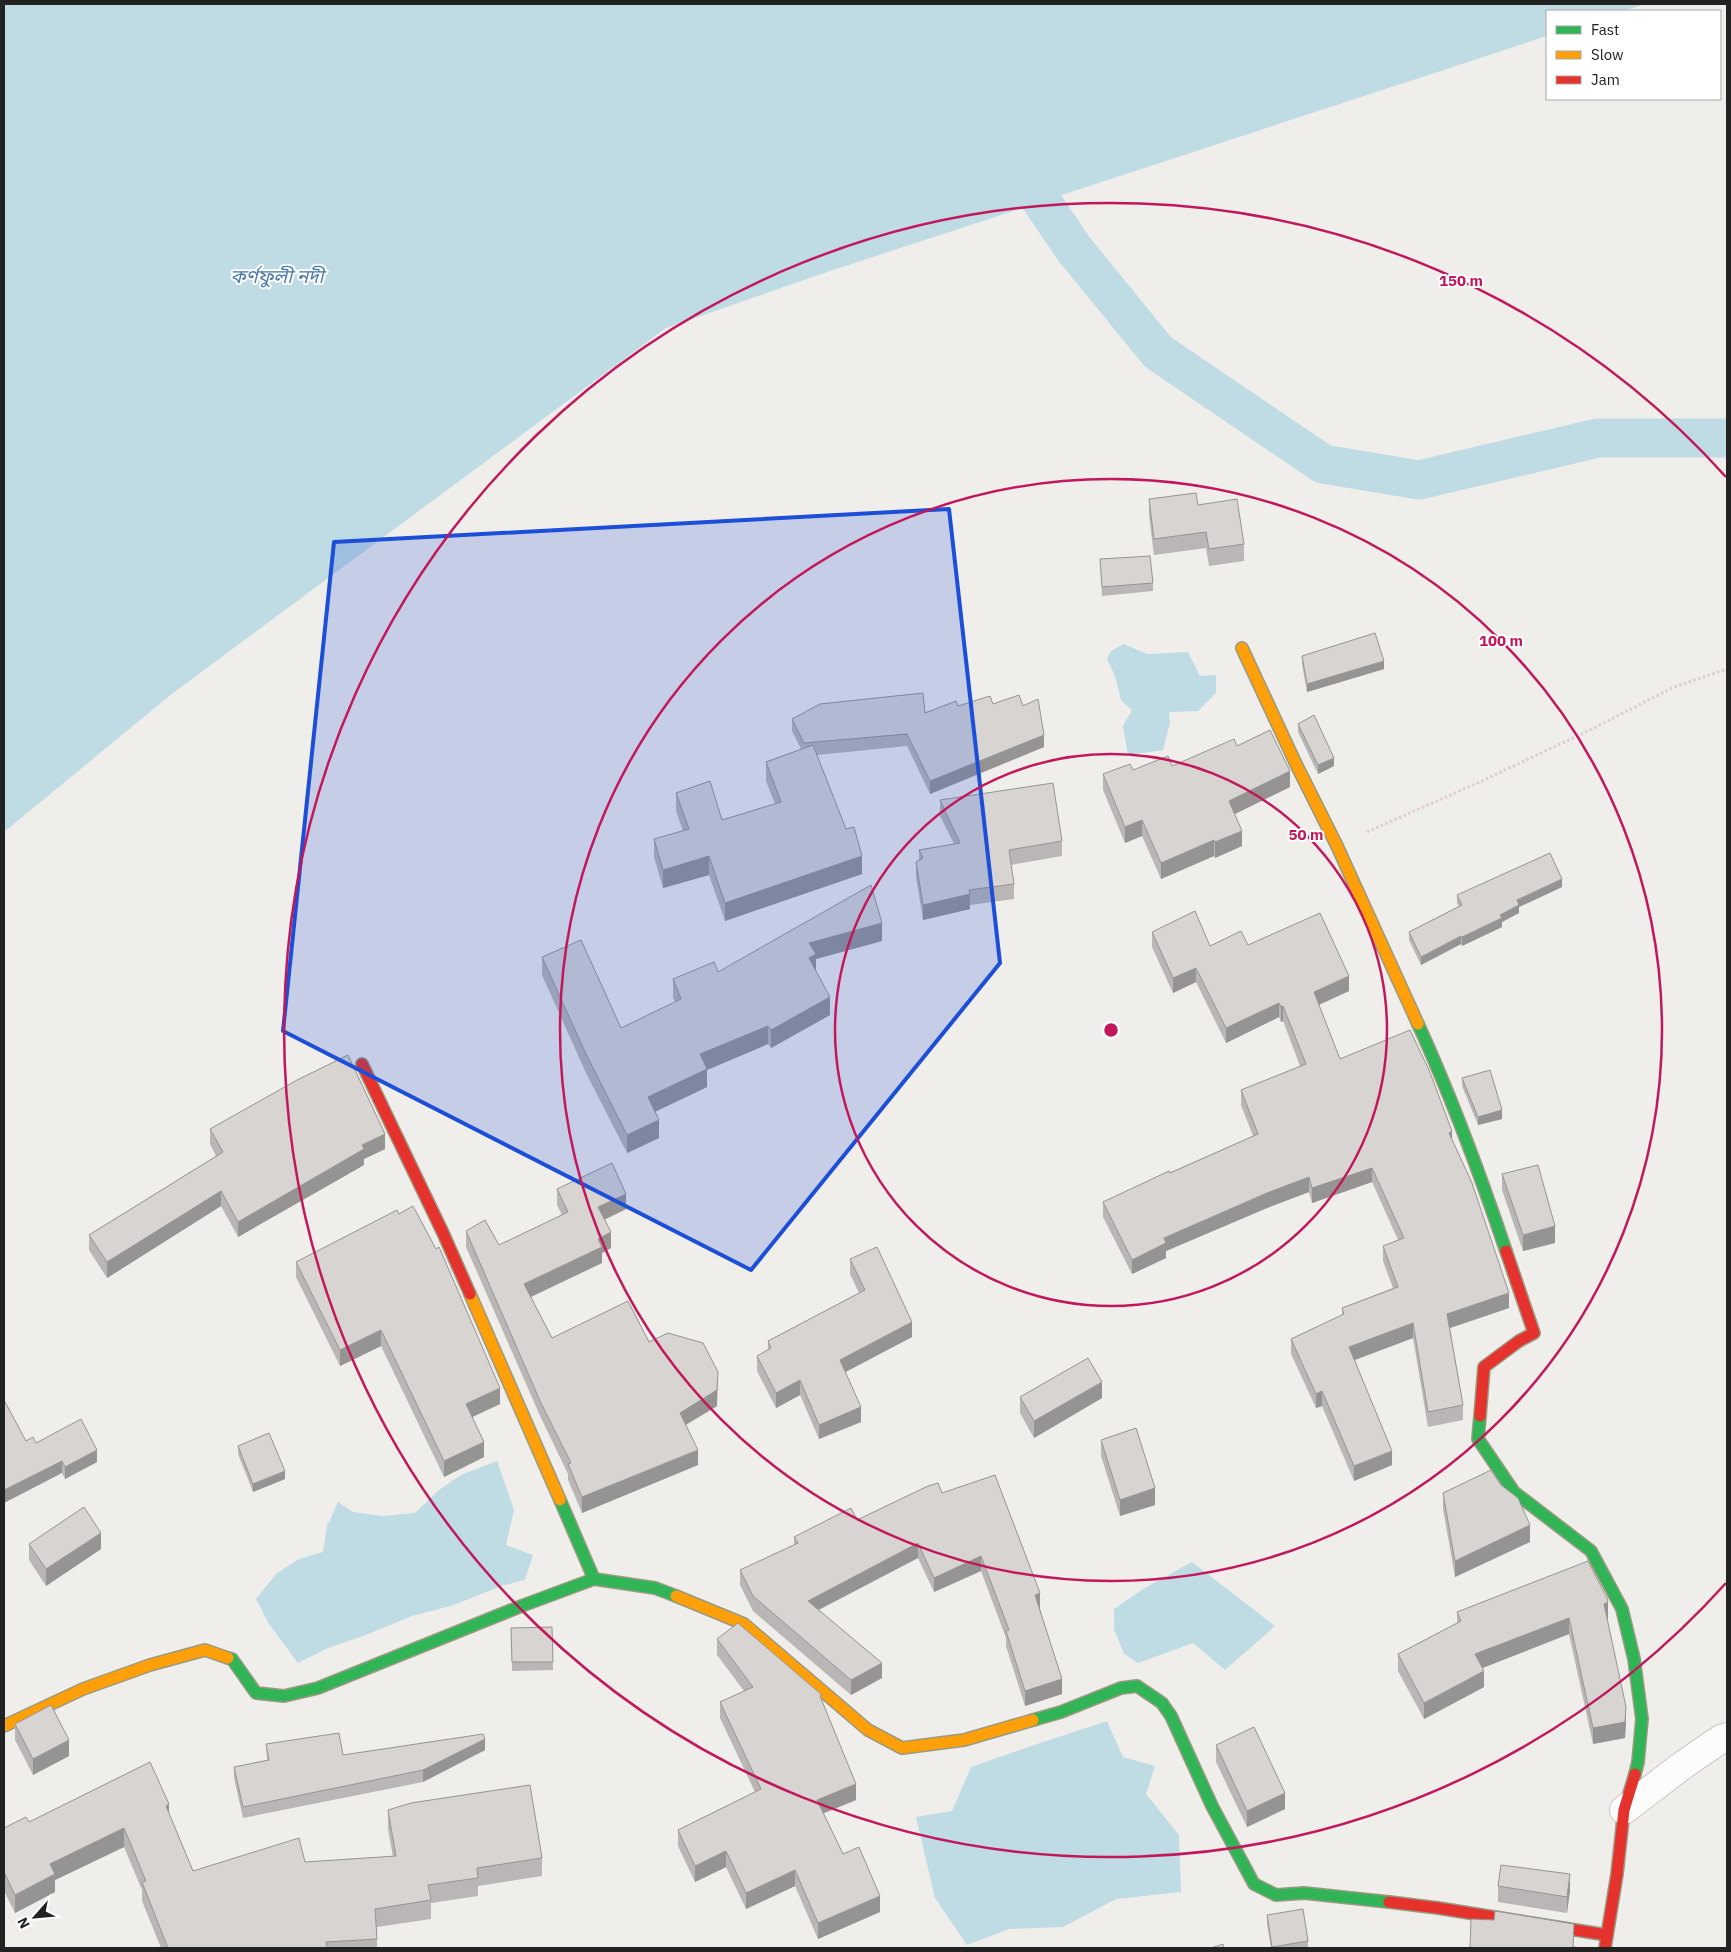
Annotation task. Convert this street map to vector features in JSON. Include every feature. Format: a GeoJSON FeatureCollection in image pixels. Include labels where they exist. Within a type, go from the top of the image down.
{"type":"FeatureCollection","features":[{"type":"Feature","properties":{"kind":"street"},"geometry":{"type":"LineString","coordinates":[[1242,648],[1295,762],[1337,846],[1443,1079],[1489,1199],[1534,1333],[1519,1341],[1484,1367],[1478,1439],[1514,1492],[1591,1551],[1622,1609],[1634,1659],[1642,1718],[1638,1762],[1624,1810],[1617,1874],[1605,1948]]}},
{"type":"Feature","properties":{"kind":"street"},"geometry":{"type":"LineString","coordinates":[[362,1064],[443,1233],[594,1579]]}},
{"type":"Feature","properties":{"kind":"street"},"geometry":{"type":"LineString","coordinates":[[4,1726],[83,1689],[150,1665],[204,1650],[232,1659],[256,1692],[284,1696],[318,1688],[594,1579],[655,1588],[744,1624],[868,1730],[902,1748],[964,1740],[1061,1712],[1121,1688],[1137,1686],[1152,1694],[1162,1703],[1171,1716],[1212,1806],[1254,1884],[1276,1895],[1304,1893],[1372,1900],[1438,1908],[1607,1935]]}},
{"type":"Feature","properties":{"kind":"street"},"geometry":{"type":"LineString","coordinates":[[1624,1810],[1683,1765],[1721,1739],[1727,1737]]}},
{"type":"Feature","properties":{"kind":"path"},"geometry":{"type":"LineString","coordinates":[[1337,846],[1507,769],[1674,687],[1727,669]]}},
{"type":"Feature","properties":{"kind":"highlighted area"},"geometry":{"type":"Polygon","coordinates":[[[949,509],[1000,963],[751,1270],[283,1031],[334,542],[949,509]]]}},
{"type":"Feature","properties":{"kind":"water","name":"কর্ণফুলী নদী"},"geometry":{"type":"Polygon","coordinates":[[[4,4],[1646,4],[1626,10],[1546,10],[1546,36],[827,272],[666,328],[173,693],[4,832],[4,4]]]}},
{"type":"Feature","properties":{"kind":"water"},"geometry":{"type":"Polygon","coordinates":[[[1124,644],[1147,654],[1188,652],[1200,676],[1216,675],[1216,693],[1198,711],[1169,712],[1170,723],[1163,750],[1128,755],[1123,726],[1132,710],[1121,700],[1115,676],[1107,659],[1111,651],[1124,644]]]}},
{"type":"Feature","properties":{"kind":"water"},"geometry":{"type":"Polygon","coordinates":[[[497,1461],[514,1510],[506,1545],[533,1555],[525,1580],[501,1586],[454,1605],[412,1616],[328,1648],[298,1663],[269,1624],[256,1599],[276,1574],[299,1559],[323,1552],[327,1526],[338,1502],[353,1512],[383,1516],[415,1513],[439,1490],[461,1475],[497,1461]]]}},
{"type":"Feature","properties":{"kind":"water"},"geometry":{"type":"Polygon","coordinates":[[[1192,1562],[1275,1626],[1225,1670],[1193,1643],[1138,1663],[1124,1654],[1114,1629],[1114,1609],[1143,1589],[1192,1562]]]}},
{"type":"Feature","properties":{"kind":"water"},"geometry":{"type":"Polygon","coordinates":[[[1107,1721],[1123,1757],[1155,1766],[1146,1794],[1179,1835],[1181,1892],[1116,1899],[1063,1927],[1009,1929],[967,1945],[935,1898],[916,1817],[952,1811],[971,1767],[1107,1721]]]}},
{"type":"Feature","properties":{"kind":"building"},"geometry":{"type":"Polygon","coordinates":[[[1196,493],[1198,505],[1237,499],[1244,544],[1209,549],[1206,532],[1154,539],[1149,499],[1196,493]]]}},
{"type":"Feature","properties":{"kind":"building"},"geometry":{"type":"Polygon","coordinates":[[[1150,556],[1153,583],[1102,587],[1100,559],[1150,556]]]}},
{"type":"Feature","properties":{"kind":"building"},"geometry":{"type":"Polygon","coordinates":[[[1375,633],[1384,661],[1307,684],[1302,656],[1375,633]]]}},
{"type":"Feature","properties":{"kind":"building"},"geometry":{"type":"Polygon","coordinates":[[[923,693],[925,713],[956,701],[958,706],[990,696],[993,704],[1019,695],[1023,706],[1038,699],[1044,735],[930,781],[907,734],[804,743],[792,719],[820,704],[923,693]]]}},
{"type":"Feature","properties":{"kind":"building"},"geometry":{"type":"Polygon","coordinates":[[[1314,715],[1334,758],[1318,765],[1298,724],[1314,715]]]}},
{"type":"Feature","properties":{"kind":"building"},"geometry":{"type":"Polygon","coordinates":[[[1270,730],[1290,771],[1229,801],[1242,831],[1215,842],[1214,840],[1161,863],[1142,820],[1125,827],[1103,774],[1130,764],[1133,770],[1168,756],[1172,766],[1234,739],[1237,746],[1270,730]]]}},
{"type":"Feature","properties":{"kind":"building"},"geometry":{"type":"Polygon","coordinates":[[[813,745],[846,829],[854,827],[862,856],[725,903],[709,856],[663,870],[654,839],[689,829],[676,793],[710,781],[722,820],[781,802],[766,762],[813,745]]]}},
{"type":"Feature","properties":{"kind":"building"},"geometry":{"type":"Polygon","coordinates":[[[1053,783],[1062,841],[1009,850],[1014,884],[969,890],[970,894],[923,905],[916,862],[923,858],[919,850],[960,843],[940,800],[1053,783]]]}},
{"type":"Feature","properties":{"kind":"building"},"geometry":{"type":"Polygon","coordinates":[[[1550,853],[1562,879],[1517,900],[1519,905],[1500,915],[1502,918],[1461,936],[1421,957],[1409,932],[1462,905],[1457,895],[1550,853]]]}},
{"type":"Feature","properties":{"kind":"building"},"geometry":{"type":"Polygon","coordinates":[[[871,885],[882,923],[809,943],[816,954],[809,958],[830,997],[771,1030],[768,1026],[700,1054],[707,1069],[648,1097],[659,1120],[627,1135],[586,1054],[542,957],[581,940],[621,1028],[681,999],[673,979],[714,962],[718,972],[871,885]]]}},
{"type":"Feature","properties":{"kind":"building"},"geometry":{"type":"Polygon","coordinates":[[[1195,911],[1210,946],[1241,931],[1248,945],[1320,913],[1349,976],[1314,992],[1340,1059],[1410,1030],[1429,1070],[1452,1131],[1449,1133],[1472,1183],[1509,1293],[1447,1314],[1463,1405],[1428,1412],[1413,1323],[1349,1347],[1392,1451],[1354,1466],[1322,1391],[1316,1394],[1291,1339],[1344,1314],[1342,1308],[1398,1287],[1383,1246],[1404,1238],[1372,1168],[1312,1188],[1309,1177],[1267,1193],[1164,1238],[1166,1243],[1132,1260],[1103,1202],[1169,1171],[1170,1173],[1258,1134],[1241,1090],[1306,1064],[1283,1006],[1281,1007],[1279,1003],[1226,1028],[1196,968],[1173,978],[1152,932],[1195,911]]]}},
{"type":"Feature","properties":{"kind":"building"},"geometry":{"type":"Polygon","coordinates":[[[348,1055],[385,1134],[362,1145],[364,1149],[238,1222],[221,1191],[107,1262],[89,1235],[223,1152],[210,1129],[297,1080],[348,1055]]]}},
{"type":"Feature","properties":{"kind":"building"},"geometry":{"type":"Polygon","coordinates":[[[1490,1070],[1502,1110],[1478,1117],[1462,1078],[1490,1070]]]}},
{"type":"Feature","properties":{"kind":"building"},"geometry":{"type":"Polygon","coordinates":[[[612,1163],[626,1194],[598,1207],[611,1232],[598,1239],[602,1247],[524,1284],[552,1338],[628,1301],[649,1342],[668,1333],[703,1343],[718,1372],[717,1390],[680,1413],[698,1450],[582,1497],[568,1464],[571,1463],[541,1403],[466,1231],[485,1220],[499,1245],[568,1212],[557,1189],[612,1163]]]}},
{"type":"Feature","properties":{"kind":"building"},"geometry":{"type":"Polygon","coordinates":[[[1538,1165],[1555,1226],[1523,1235],[1502,1174],[1538,1165]]]}},
{"type":"Feature","properties":{"kind":"building"},"geometry":{"type":"Polygon","coordinates":[[[413,1206],[436,1249],[439,1247],[500,1388],[466,1404],[484,1442],[444,1461],[381,1330],[340,1350],[296,1262],[397,1210],[399,1214],[413,1206]]]}},
{"type":"Feature","properties":{"kind":"building"},"geometry":{"type":"Polygon","coordinates":[[[877,1247],[912,1322],[840,1360],[861,1407],[819,1425],[800,1380],[776,1393],[757,1356],[771,1348],[768,1341],[865,1290],[850,1259],[877,1247]]]}},
{"type":"Feature","properties":{"kind":"building"},"geometry":{"type":"Polygon","coordinates":[[[1088,1358],[1102,1382],[1034,1421],[1020,1397],[1088,1358]]]}},
{"type":"Feature","properties":{"kind":"building"},"geometry":{"type":"Polygon","coordinates":[[[4,1400],[26,1441],[33,1437],[36,1443],[81,1419],[97,1450],[65,1467],[62,1461],[4,1490],[4,1400]]]}},
{"type":"Feature","properties":{"kind":"building"},"geometry":{"type":"Polygon","coordinates":[[[1136,1428],[1155,1488],[1120,1500],[1101,1440],[1136,1428]]]}},
{"type":"Feature","properties":{"kind":"building"},"geometry":{"type":"Polygon","coordinates":[[[269,1433],[285,1471],[253,1484],[238,1446],[269,1433]]]}},
{"type":"Feature","properties":{"kind":"building"},"geometry":{"type":"Polygon","coordinates":[[[1491,1470],[1501,1485],[1518,1498],[1530,1525],[1455,1561],[1443,1493],[1491,1470]]]}},
{"type":"Feature","properties":{"kind":"building"},"geometry":{"type":"Polygon","coordinates":[[[995,1475],[1040,1593],[1035,1595],[1062,1679],[1025,1691],[1006,1631],[1009,1630],[981,1556],[934,1578],[918,1543],[808,1601],[882,1663],[851,1680],[753,1596],[740,1570],[798,1543],[794,1537],[851,1508],[857,1520],[928,1486],[938,1483],[942,1493],[995,1475]]]}},
{"type":"Feature","properties":{"kind":"building"},"geometry":{"type":"Polygon","coordinates":[[[84,1507],[101,1533],[46,1569],[29,1544],[84,1507]]]}},
{"type":"Feature","properties":{"kind":"building"},"geometry":{"type":"Polygon","coordinates":[[[1588,1561],[1608,1602],[1604,1604],[1626,1707],[1625,1722],[1593,1728],[1569,1618],[1475,1654],[1484,1671],[1424,1703],[1398,1654],[1461,1621],[1457,1612],[1588,1561]]]}},
{"type":"Feature","properties":{"kind":"building"},"geometry":{"type":"Polygon","coordinates":[[[738,1623],[822,1695],[820,1696],[856,1784],[817,1800],[843,1854],[859,1847],[880,1896],[818,1923],[795,1870],[746,1893],[726,1851],[695,1866],[678,1830],[761,1789],[720,1702],[753,1687],[717,1639],[738,1623]]]}},
{"type":"Feature","properties":{"kind":"building"},"geometry":{"type":"Polygon","coordinates":[[[552,1627],[553,1662],[512,1662],[511,1628],[552,1627]]]}},
{"type":"Feature","properties":{"kind":"building"},"geometry":{"type":"Polygon","coordinates":[[[51,1705],[69,1740],[33,1759],[15,1724],[51,1705]]]}},
{"type":"Feature","properties":{"kind":"building"},"geometry":{"type":"Polygon","coordinates":[[[1254,1727],[1285,1793],[1247,1811],[1216,1745],[1254,1727]]]}},
{"type":"Feature","properties":{"kind":"building"},"geometry":{"type":"Polygon","coordinates":[[[339,1733],[343,1755],[483,1734],[485,1739],[423,1770],[243,1807],[234,1767],[269,1760],[266,1744],[339,1733]]]}},
{"type":"Feature","properties":{"kind":"building"},"geometry":{"type":"Polygon","coordinates":[[[150,1762],[169,1804],[166,1806],[193,1871],[299,1838],[305,1862],[396,1856],[388,1810],[411,1803],[530,1785],[542,1858],[477,1868],[478,1878],[428,1885],[431,1900],[375,1909],[377,1939],[326,1942],[327,1948],[168,1948],[142,1882],[146,1881],[124,1828],[50,1864],[55,1874],[15,1895],[4,1872],[4,1828],[26,1817],[29,1822],[150,1762]]]}},
{"type":"Feature","properties":{"kind":"building"},"geometry":{"type":"Polygon","coordinates":[[[1501,1865],[1570,1874],[1567,1897],[1498,1886],[1501,1865]]]}},
{"type":"Feature","properties":{"kind":"building"},"geometry":{"type":"Polygon","coordinates":[[[1303,1909],[1308,1941],[1272,1947],[1267,1915],[1303,1909]]]}},
{"type":"Feature","properties":{"kind":"building"},"geometry":{"type":"Polygon","coordinates":[[[1495,1911],[1574,1924],[1573,1947],[1582,1948],[1470,1948],[1471,1919],[1494,1920],[1495,1911]]]}},
{"type":"Feature","properties":{"kind":"building"},"geometry":{"type":"Polygon","coordinates":[[[1223,1944],[1224,1948],[1211,1948],[1223,1944]]]}},
{"type":"Feature","properties":{"kind":"waterway"},"geometry":{"type":"LineString","coordinates":[[1012,158],[1074,249],[1158,352],[1323,464],[1419,480],[1598,438],[1727,438]]}},
{"type":"Feature","properties":{"kind":"traffic: fast"},"geometry":{"type":"LineString","coordinates":[[1418,1024],[1465,1136],[1506,1251]]}},
{"type":"Feature","properties":{"kind":"traffic: fast"},"geometry":{"type":"LineString","coordinates":[[1480,1416],[1478,1439],[1514,1492],[1591,1551],[1622,1609],[1634,1659],[1642,1719],[1635,1774]]}},
{"type":"Feature","properties":{"kind":"traffic: fast"},"geometry":{"type":"LineString","coordinates":[[560,1500],[594,1579]]}},
{"type":"Feature","properties":{"kind":"traffic: fast"},"geometry":{"type":"LineString","coordinates":[[228,1658],[232,1659],[256,1693],[284,1696],[318,1688],[524,1605],[594,1579],[655,1588],[676,1596]]}},
{"type":"Feature","properties":{"kind":"traffic: fast"},"geometry":{"type":"LineString","coordinates":[[1033,1720],[1061,1712],[1121,1688],[1137,1686],[1162,1703],[1171,1716],[1212,1806],[1254,1884],[1276,1895],[1304,1893],[1389,1902]]}},
{"type":"Feature","properties":{"kind":"traffic: slow"},"geometry":{"type":"LineString","coordinates":[[1242,648],[1295,762],[1337,846],[1418,1024]]}},
{"type":"Feature","properties":{"kind":"traffic: slow"},"geometry":{"type":"LineString","coordinates":[[470,1294],[560,1500]]}},
{"type":"Feature","properties":{"kind":"traffic: slow"},"geometry":{"type":"LineString","coordinates":[[676,1596],[744,1624],[868,1730],[902,1748],[964,1740],[1033,1720]]}},
{"type":"Feature","properties":{"kind":"traffic: slow"},"geometry":{"type":"LineString","coordinates":[[4,1726],[83,1689],[150,1665],[205,1650],[228,1658]]}},
{"type":"Feature","properties":{"kind":"traffic: jam"},"geometry":{"type":"LineString","coordinates":[[362,1064],[470,1294]]}},
{"type":"Feature","properties":{"kind":"traffic: jam"},"geometry":{"type":"LineString","coordinates":[[1480,1416],[1484,1367],[1519,1341],[1534,1333],[1506,1251]]}},
{"type":"Feature","properties":{"kind":"traffic: jam"},"geometry":{"type":"LineString","coordinates":[[1605,1948],[1617,1874],[1624,1810],[1635,1774]]}},
{"type":"Feature","properties":{"kind":"traffic: jam"},"geometry":{"type":"LineString","coordinates":[[1389,1902],[1607,1935]]}}]}
